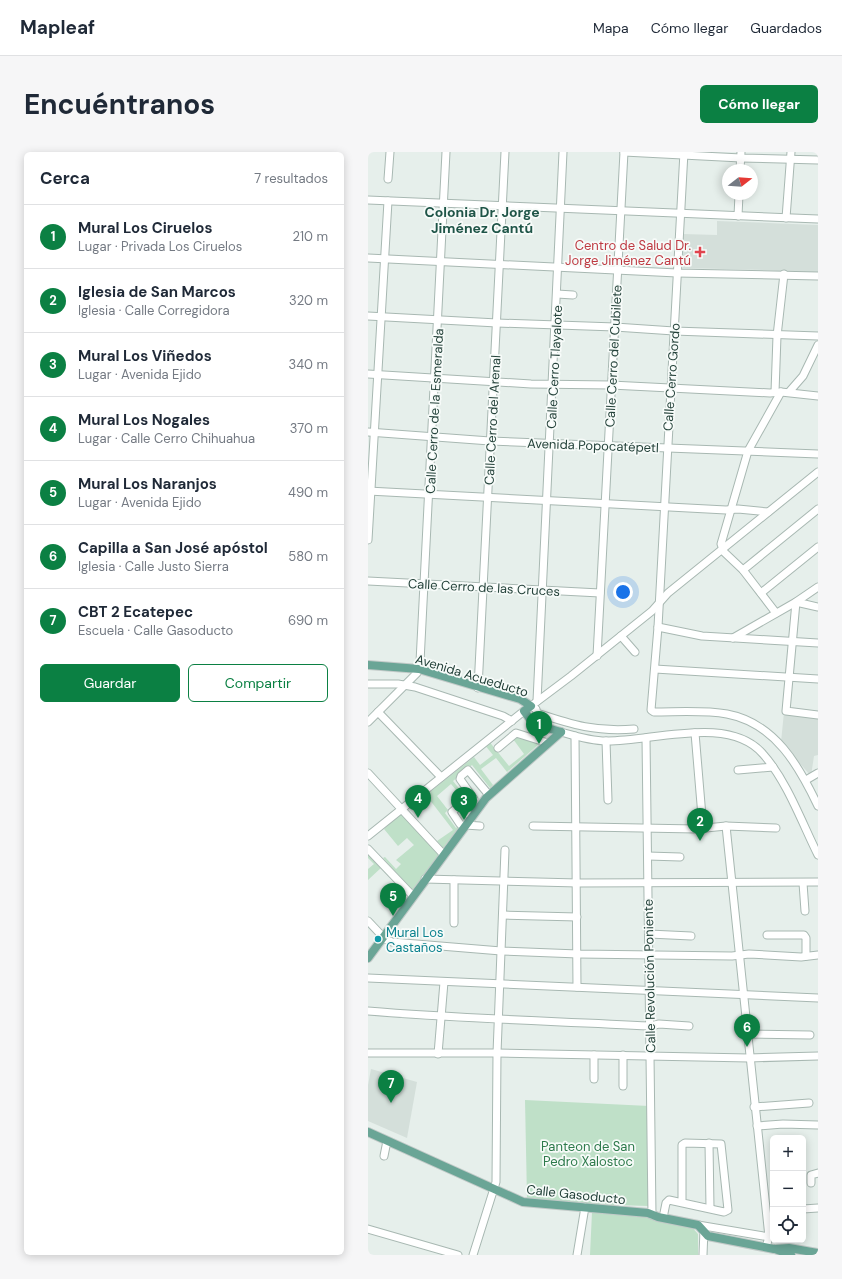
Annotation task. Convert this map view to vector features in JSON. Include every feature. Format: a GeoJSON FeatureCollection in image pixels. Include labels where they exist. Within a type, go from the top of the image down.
{"type":"FeatureCollection","features":[{"type":"Feature","properties":{"kind":"main road","name":"Avenida Acueducto"},"geometry":{"type":"LineString","coordinates":[[368,665],[419,670],[534,703]]}},
{"type":"Feature","properties":{"kind":"main road"},"geometry":{"type":"LineString","coordinates":[[524,711],[534,703]]}},
{"type":"Feature","properties":{"kind":"main road","name":"Avenida Acueducto"},"geometry":{"type":"LineString","coordinates":[[524,711],[534,724],[561,732]]}},
{"type":"Feature","properties":{"kind":"main road"},"geometry":{"type":"LineString","coordinates":[[368,958],[412,895],[444,855],[463,824],[472,817],[489,795],[561,732]]}},
{"type":"Feature","properties":{"kind":"main road","name":"Calle Gasoducto"},"geometry":{"type":"LineString","coordinates":[[368,1132],[494,1190],[527,1203],[584,1207],[652,1215],[702,1228],[708,1236],[766,1247],[791,1255]]}},
{"type":"Feature","properties":{"kind":"main road","name":"Calle Gasoducto"},"geometry":{"type":"LineString","coordinates":[[774,1249],[789,1248],[818,1253]]}},
{"type":"Feature","properties":{"kind":"street"},"geometry":{"type":"LineString","coordinates":[[388,179],[390,152]]}},
{"type":"Feature","properties":{"kind":"street","name":"Calle Cerro de la Esmeralda"},"geometry":{"type":"LineString","coordinates":[[419,670],[430,495],[446,152]]}},
{"type":"Feature","properties":{"kind":"street","name":"Calle Cerro del Arenal"},"geometry":{"type":"LineString","coordinates":[[478,688],[505,152]]}},
{"type":"Feature","properties":{"kind":"street","name":"Calle Cerro Tlayalote"},"geometry":{"type":"LineString","coordinates":[[534,703],[550,443],[564,152]]}},
{"type":"Feature","properties":{"kind":"street"},"geometry":{"type":"LineString","coordinates":[[624,152],[790,156],[818,160]]}},
{"type":"Feature","properties":{"kind":"street","name":"Calle Cerro del Cubilete"},"geometry":{"type":"LineString","coordinates":[[596,656],[624,152]]}},
{"type":"Feature","properties":{"kind":"street","name":"Calle Cerro Gordo"},"geometry":{"type":"LineString","coordinates":[[684,154],[652,711],[726,714],[750,722],[775,739],[794,760],[806,780]]}},
{"type":"Feature","properties":{"kind":"street"},"geometry":{"type":"LineString","coordinates":[[786,218],[790,156]]}},
{"type":"Feature","properties":{"kind":"street"},"geometry":{"type":"LineString","coordinates":[[368,200],[621,212],[680,212],[818,219]]}},
{"type":"Feature","properties":{"kind":"street"},"geometry":{"type":"LineString","coordinates":[[738,216],[739,200]]}},
{"type":"Feature","properties":{"kind":"street"},"geometry":{"type":"LineString","coordinates":[[368,540],[371,433],[377,375],[388,201]]}},
{"type":"Feature","properties":{"kind":"street"},"geometry":{"type":"LineString","coordinates":[[368,258],[499,266],[558,266],[677,273],[784,274],[818,276]]}},
{"type":"Feature","properties":{"kind":"street"},"geometry":{"type":"LineString","coordinates":[[776,612],[743,570],[723,550],[722,542],[748,451],[778,392],[777,336],[784,274]]}},
{"type":"Feature","properties":{"kind":"street"},"geometry":{"type":"LineString","coordinates":[[557,294],[572,295]]}},
{"type":"Feature","properties":{"kind":"street"},"geometry":{"type":"LineString","coordinates":[[368,316],[777,336],[818,336]]}},
{"type":"Feature","properties":{"kind":"street"},"geometry":{"type":"LineString","coordinates":[[789,392],[803,376],[818,346]]}},
{"type":"Feature","properties":{"kind":"street"},"geometry":{"type":"LineString","coordinates":[[368,374],[494,382],[789,392],[818,396]]}},
{"type":"Feature","properties":{"kind":"street","name":"Avenida Popocatépetl"},"geometry":{"type":"LineString","coordinates":[[371,433],[490,441],[818,454]]}},
{"type":"Feature","properties":{"kind":"street"},"geometry":{"type":"LineString","coordinates":[[534,703],[652,611],[668,594],[818,472]]}},
{"type":"Feature","properties":{"kind":"street"},"geometry":{"type":"LineString","coordinates":[[369,491],[768,512]]}},
{"type":"Feature","properties":{"kind":"street"},"geometry":{"type":"LineString","coordinates":[[743,570],[818,509]]}},
{"type":"Feature","properties":{"kind":"street"},"geometry":{"type":"LineString","coordinates":[[761,593],[818,547]]}},
{"type":"Feature","properties":{"kind":"street","name":"Calle Cerro de las Cruces"},"geometry":{"type":"LineString","coordinates":[[368,581],[600,593]]}},
{"type":"Feature","properties":{"kind":"street"},"geometry":{"type":"LineString","coordinates":[[733,638],[776,612],[796,602],[818,587]]}},
{"type":"Feature","properties":{"kind":"street"},"geometry":{"type":"LineString","coordinates":[[796,602],[818,607]]}},
{"type":"Feature","properties":{"kind":"street"},"geometry":{"type":"LineString","coordinates":[[796,602],[786,711],[818,715]]}},
{"type":"Feature","properties":{"kind":"street"},"geometry":{"type":"LineString","coordinates":[[658,627],[698,635],[792,642],[818,642]]}},
{"type":"Feature","properties":{"kind":"street"},"geometry":{"type":"LineString","coordinates":[[621,636],[635,652]]}},
{"type":"Feature","properties":{"kind":"street"},"geometry":{"type":"LineString","coordinates":[[655,669],[818,679]]}},
{"type":"Feature","properties":{"kind":"street"},"geometry":{"type":"LineString","coordinates":[[368,722],[419,670]]}},
{"type":"Feature","properties":{"kind":"street"},"geometry":{"type":"LineString","coordinates":[[368,684],[405,685],[503,716],[512,721]]}},
{"type":"Feature","properties":{"kind":"street","name":"Avenida Acueducto"},"geometry":{"type":"LineString","coordinates":[[534,703],[537,713],[582,727],[607,730],[634,729]]}},
{"type":"Feature","properties":{"kind":"street"},"geometry":{"type":"LineString","coordinates":[[368,836],[524,711]]}},
{"type":"Feature","properties":{"kind":"street"},"geometry":{"type":"LineString","coordinates":[[378,712],[441,777]]}},
{"type":"Feature","properties":{"kind":"street","name":"Avenida Acueducto"},"geometry":{"type":"LineString","coordinates":[[561,732],[574,736],[606,741],[695,733],[730,735],[743,739],[756,748],[773,768],[818,855]]}},
{"type":"Feature","properties":{"kind":"street"},"geometry":{"type":"LineString","coordinates":[[498,748],[516,733],[548,743]]}},
{"type":"Feature","properties":{"kind":"street"},"geometry":{"type":"LineString","coordinates":[[695,733],[703,828]]}},
{"type":"Feature","properties":{"kind":"street"},"geometry":{"type":"LineString","coordinates":[[574,736],[575,826],[578,883],[577,987]]}},
{"type":"Feature","properties":{"kind":"street","name":"Calle Revolución Poniente"},"geometry":{"type":"LineString","coordinates":[[646,738],[650,954],[652,1215]]}},
{"type":"Feature","properties":{"kind":"street"},"geometry":{"type":"LineString","coordinates":[[606,741],[608,800]]}},
{"type":"Feature","properties":{"kind":"street"},"geometry":{"type":"LineString","coordinates":[[738,770],[773,768]]}},
{"type":"Feature","properties":{"kind":"street"},"geometry":{"type":"LineString","coordinates":[[474,799],[460,780],[461,776],[468,770],[489,795]]}},
{"type":"Feature","properties":{"kind":"street"},"geometry":{"type":"LineString","coordinates":[[368,773],[444,855]]}},
{"type":"Feature","properties":{"kind":"street"},"geometry":{"type":"LineString","coordinates":[[818,773],[806,780],[818,806]]}},
{"type":"Feature","properties":{"kind":"street"},"geometry":{"type":"LineString","coordinates":[[472,817],[462,807],[458,807],[452,812],[463,824],[480,826]]}},
{"type":"Feature","properties":{"kind":"street"},"geometry":{"type":"LineString","coordinates":[[533,826],[647,828],[703,828],[726,826],[776,828]]}},
{"type":"Feature","properties":{"kind":"street"},"geometry":{"type":"LineString","coordinates":[[726,826],[754,1107],[769,1237],[766,1247]]}},
{"type":"Feature","properties":{"kind":"street"},"geometry":{"type":"LineString","coordinates":[[368,849],[412,895]]}},
{"type":"Feature","properties":{"kind":"street"},"geometry":{"type":"LineString","coordinates":[[473,1255],[496,1182],[497,1053],[505,850]]}},
{"type":"Feature","properties":{"kind":"street"},"geometry":{"type":"LineString","coordinates":[[648,856],[680,857]]}},
{"type":"Feature","properties":{"kind":"street"},"geometry":{"type":"LineString","coordinates":[[425,879],[578,883],[818,882]]}},
{"type":"Feature","properties":{"kind":"street"},"geometry":{"type":"LineString","coordinates":[[454,880],[454,923]]}},
{"type":"Feature","properties":{"kind":"street"},"geometry":{"type":"LineString","coordinates":[[803,882],[805,911]]}},
{"type":"Feature","properties":{"kind":"street"},"geometry":{"type":"LineString","coordinates":[[503,915],[577,917]]}},
{"type":"Feature","properties":{"kind":"street"},"geometry":{"type":"LineString","coordinates":[[368,921],[387,941],[392,942],[578,954],[740,956],[818,955]]}},
{"type":"Feature","properties":{"kind":"street"},"geometry":{"type":"LineString","coordinates":[[649,934],[692,936]]}},
{"type":"Feature","properties":{"kind":"street"},"geometry":{"type":"LineString","coordinates":[[767,935],[804,935],[806,938],[806,956]]}},
{"type":"Feature","properties":{"kind":"street"},"geometry":{"type":"LineString","coordinates":[[368,978],[499,983],[743,996],[818,998]]}},
{"type":"Feature","properties":{"kind":"street"},"geometry":{"type":"LineString","coordinates":[[438,1054],[444,982]]}},
{"type":"Feature","properties":{"kind":"street"},"geometry":{"type":"LineString","coordinates":[[368,1012],[441,1017],[499,1018],[650,1026],[659,1024],[689,1026]]}},
{"type":"Feature","properties":{"kind":"street"},"geometry":{"type":"LineString","coordinates":[[747,1034],[810,1035]]}},
{"type":"Feature","properties":{"kind":"street"},"geometry":{"type":"LineString","coordinates":[[368,1053],[497,1053],[749,1058],[818,1056]]}},
{"type":"Feature","properties":{"kind":"street"},"geometry":{"type":"LineString","coordinates":[[594,1055],[594,1079]]}},
{"type":"Feature","properties":{"kind":"street"},"geometry":{"type":"LineString","coordinates":[[623,1056],[623,1086]]}},
{"type":"Feature","properties":{"kind":"street"},"geometry":{"type":"LineString","coordinates":[[754,1107],[809,1103]]}},
{"type":"Feature","properties":{"kind":"street"},"geometry":{"type":"LineString","coordinates":[[757,1126],[782,1124],[818,1125]]}},
{"type":"Feature","properties":{"kind":"street"},"geometry":{"type":"LineString","coordinates":[[384,1156],[387,1141]]}},
{"type":"Feature","properties":{"kind":"street"},"geometry":{"type":"LineString","coordinates":[[663,1218],[668,1200],[724,1212],[728,1207],[722,1146],[719,1143],[685,1142],[681,1146],[682,1202]]}},
{"type":"Feature","properties":{"kind":"street"},"geometry":{"type":"LineString","coordinates":[[709,1143],[710,1208]]}},
{"type":"Feature","properties":{"kind":"street"},"geometry":{"type":"LineString","coordinates":[[811,1183],[811,1175],[818,1173]]}},
{"type":"Feature","properties":{"kind":"street"},"geometry":{"type":"LineString","coordinates":[[577,1255],[584,1207]]}},
{"type":"Feature","properties":{"kind":"street"},"geometry":{"type":"LineString","coordinates":[[806,1210],[818,1208]]}},
{"type":"Feature","properties":{"kind":"street"},"geometry":{"type":"LineString","coordinates":[[702,1228],[703,1255]]}},
{"type":"Feature","properties":{"kind":"street","name":"Calle Gasoducto"},"geometry":{"type":"LineString","coordinates":[[702,1228],[769,1237]]}},
{"type":"Feature","properties":{"kind":"street"},"geometry":{"type":"LineString","coordinates":[[368,1230],[458,1255]]}},
{"type":"Feature","properties":{"kind":"shaded area"},"geometry":{"type":"Polygon","coordinates":[[[717,221],[818,225],[818,274],[764,270],[683,268],[683,234],[717,235],[717,221]]]}},
{"type":"Feature","properties":{"kind":"shaded area"},"geometry":{"type":"Polygon","coordinates":[[[784,712],[818,717],[818,755],[814,756],[811,776],[781,742],[784,712]]]}},
{"type":"Feature","properties":{"kind":"shaded area"},"geometry":{"type":"Polygon","coordinates":[[[371,1069],[417,1082],[407,1138],[368,1121],[368,1085],[371,1069]]]}},
{"type":"Feature","properties":{"kind":"green space"},"geometry":{"type":"Polygon","coordinates":[[[516,737],[539,744],[507,772],[496,758],[481,769],[493,785],[490,788],[472,765],[453,781],[473,806],[471,808],[451,784],[437,796],[448,810],[445,813],[456,828],[463,821],[458,811],[464,820],[466,818],[443,848],[437,841],[453,830],[426,795],[474,757],[480,765],[493,755],[484,744],[488,740],[509,766],[524,754],[513,739],[516,737]]]}},
{"type":"Feature","properties":{"kind":"green space"},"geometry":{"type":"Polygon","coordinates":[[[403,811],[439,855],[412,890],[383,858],[385,857],[396,869],[401,864],[396,860],[414,845],[407,838],[398,846],[384,829],[403,811]]]}},
{"type":"Feature","properties":{"kind":"green space"},"geometry":{"type":"Polygon","coordinates":[[[368,851],[382,867],[368,880],[368,869],[374,864],[368,858],[368,851]]]}},
{"type":"Feature","properties":{"kind":"green space","name":"Panteon de San Pedro Xalostoc"},"geometry":{"type":"Polygon","coordinates":[[[525,1100],[649,1106],[648,1206],[585,1204],[527,1198],[525,1100]]]}},
{"type":"Feature","properties":{"kind":"green space"},"geometry":{"type":"Polygon","coordinates":[[[592,1212],[647,1216],[651,1219],[689,1224],[698,1234],[698,1255],[590,1255],[592,1212]]]}},
{"type":"Feature","properties":{"kind":"place","name":"Centro de Salud Dr. Jorge Jiménez Cantú"},"geometry":{"type":"Point","coordinates":[700,252]}},
{"type":"Feature","properties":{"kind":"place","name":"Mural Los Ciruelos"},"geometry":{"type":"Point","coordinates":[539,744]}},
{"type":"Feature","properties":{"kind":"place","name":"Mural Los Nogales"},"geometry":{"type":"Point","coordinates":[418,818]}},
{"type":"Feature","properties":{"kind":"place","name":"Mural Los Viñedos"},"geometry":{"type":"Point","coordinates":[464,820]}},
{"type":"Feature","properties":{"kind":"place","name":"Iglesia de San Marcos"},"geometry":{"type":"Point","coordinates":[700,841]}},
{"type":"Feature","properties":{"kind":"place","name":"Mural Los Naranjos"},"geometry":{"type":"Point","coordinates":[393,916]}},
{"type":"Feature","properties":{"kind":"place","name":"Mural Los Castaños"},"geometry":{"type":"Point","coordinates":[378,939]}},
{"type":"Feature","properties":{"kind":"place","name":"Capilla a San José apóstol"},"geometry":{"type":"Point","coordinates":[747,1047]}},
{"type":"Feature","properties":{"kind":"place","name":"CBT 2 Ecatepec"},"geometry":{"type":"Point","coordinates":[391,1103]}},
{"type":"Feature","properties":{"kind":"district","name":"Colonia Dr. Jorge Jiménez Cantú"},"geometry":{"type":"Point","coordinates":[482,220]}}]}
